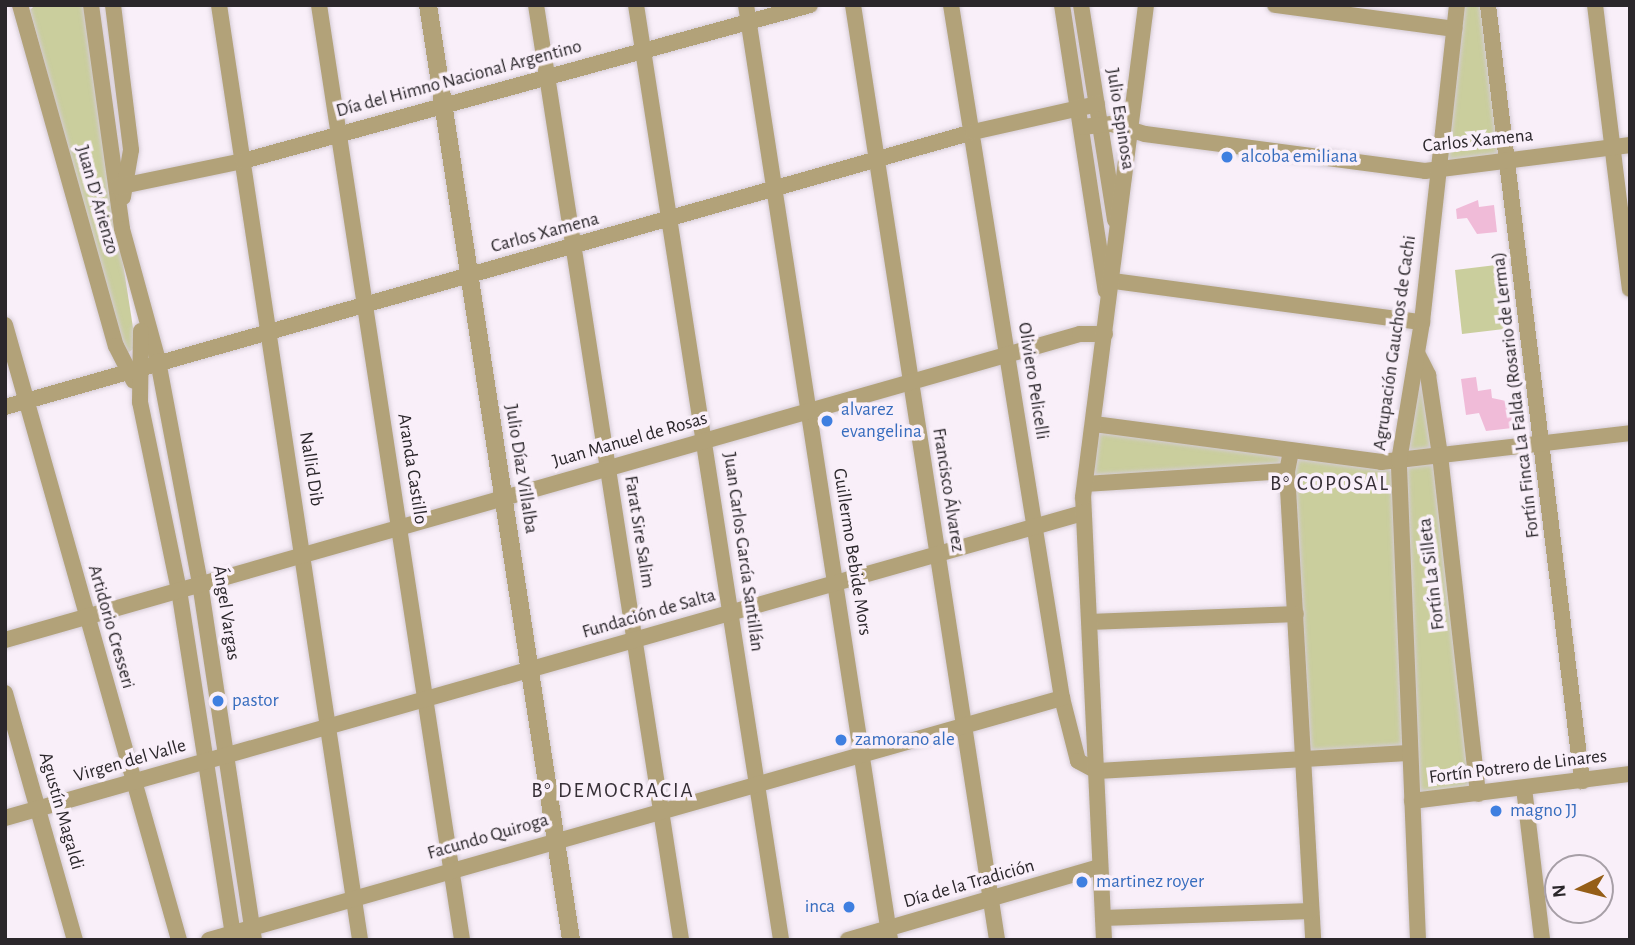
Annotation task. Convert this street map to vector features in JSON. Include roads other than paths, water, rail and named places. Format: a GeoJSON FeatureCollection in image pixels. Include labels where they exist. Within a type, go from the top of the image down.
{"type":"FeatureCollection","features":[{"type":"Feature","properties":{"kind":"street","name":"Juan D' Arienzo"},"geometry":{"type":"LineString","coordinates":[[20,5],[116,346],[143,366],[140,402],[179,590]]}},
{"type":"Feature","properties":{"kind":"street","name":"Ángel Vargas"},"geometry":{"type":"LineString","coordinates":[[91,5],[122,188]]}},
{"type":"Feature","properties":{"kind":"street","name":"Ángel Vargas"},"geometry":{"type":"LineString","coordinates":[[113,5],[131,150],[120,206],[138,297],[143,366],[200,583],[253,933]]}},
{"type":"Feature","properties":{"kind":"street","name":"Nallid Dib"},"geometry":{"type":"LineString","coordinates":[[219,5],[360,940]]}},
{"type":"Feature","properties":{"kind":"street","name":"Aranda Castillo"},"geometry":{"type":"LineString","coordinates":[[319,5],[462,940]]}},
{"type":"Feature","properties":{"kind":"street","name":"Julio Díaz Villalba"},"geometry":{"type":"LineString","coordinates":[[428,5],[571,940]]}},
{"type":"Feature","properties":{"kind":"street","name":"Farat Sire Salim"},"geometry":{"type":"LineString","coordinates":[[537,5],[659,811],[681,940]]}},
{"type":"Feature","properties":{"kind":"street","name":"Juan Carlos García Santillán"},"geometry":{"type":"LineString","coordinates":[[636,5],[706,440],[781,940]]}},
{"type":"Feature","properties":{"kind":"street","name":"Guillermo Bebide Mors"},"geometry":{"type":"LineString","coordinates":[[746,5],[777,191],[889,934]]}},
{"type":"Feature","properties":{"kind":"street","name":"Día del Himno Nacional Argentino"},"geometry":{"type":"LineString","coordinates":[[122,188],[338,135],[810,5]]}},
{"type":"Feature","properties":{"kind":"street","name":"Francisco Álvarez"},"geometry":{"type":"LineString","coordinates":[[853,5],[962,727],[997,940]]}},
{"type":"Feature","properties":{"kind":"street","name":"Oliviero Pelicelli"},"geometry":{"type":"LineString","coordinates":[[951,5],[1062,698],[1078,761],[1097,771]]}},
{"type":"Feature","properties":{"kind":"street","name":"Julio Espinosa"},"geometry":{"type":"LineString","coordinates":[[1062,5],[1109,311]]}},
{"type":"Feature","properties":{"kind":"street","name":"Julio Espinosa"},"geometry":{"type":"LineString","coordinates":[[1081,5],[1118,240]]}},
{"type":"Feature","properties":{"kind":"street"},"geometry":{"type":"LineString","coordinates":[[1104,940],[1083,513],[1146,5]]}},
{"type":"Feature","properties":{"kind":"street"},"geometry":{"type":"LineString","coordinates":[[1275,5],[1454,29]]}},
{"type":"Feature","properties":{"kind":"street","name":"Agrupación Gauchos de Cachi"},"geometry":{"type":"LineString","coordinates":[[1418,940],[1408,752],[1399,461],[1422,322],[1457,5]]}},
{"type":"Feature","properties":{"kind":"street","name":"Fortín Finca La Falda (Rosario de Lerma)"},"geometry":{"type":"LineString","coordinates":[[1488,5],[1509,160],[1581,781]]}},
{"type":"Feature","properties":{"kind":"street"},"geometry":{"type":"LineString","coordinates":[[1595,5],[1630,289]]}},
{"type":"Feature","properties":{"kind":"street","name":"Carlos Xamena"},"geometry":{"type":"LineString","coordinates":[[5,407],[268,331],[777,191],[973,132],[1079,104],[1097,104]]}},
{"type":"Feature","properties":{"kind":"street","name":"Carlos Xamena"},"geometry":{"type":"LineString","coordinates":[[1082,127],[1100,124],[1132,132],[1440,170],[1630,145]]}},
{"type":"Feature","properties":{"kind":"street"},"geometry":{"type":"LineString","coordinates":[[1113,281],[1422,322]]}},
{"type":"Feature","properties":{"kind":"street","name":"Artidorio Cresseri"},"geometry":{"type":"LineString","coordinates":[[5,325],[179,940]]}},
{"type":"Feature","properties":{"kind":"street","name":"Juan Manuel de Rosas"},"geometry":{"type":"LineString","coordinates":[[5,640],[400,525],[1008,354],[1080,334],[1105,334]]}},
{"type":"Feature","properties":{"kind":"street","name":"Fortín La Silleta"},"geometry":{"type":"LineString","coordinates":[[1417,353],[1428,375],[1440,456],[1478,794]]}},
{"type":"Feature","properties":{"kind":"street"},"geometry":{"type":"LineString","coordinates":[[1094,424],[1291,451],[1399,461],[1630,433]]}},
{"type":"Feature","properties":{"kind":"street"},"geometry":{"type":"LineString","coordinates":[[1291,451],[1287,471],[1313,940]]}},
{"type":"Feature","properties":{"kind":"street"},"geometry":{"type":"LineString","coordinates":[[1085,484],[1287,471]]}},
{"type":"Feature","properties":{"kind":"street","name":"Fundación de Salta"},"geometry":{"type":"LineString","coordinates":[[226,757],[1083,513]]}},
{"type":"Feature","properties":{"kind":"street"},"geometry":{"type":"LineString","coordinates":[[179,590],[233,936]]}},
{"type":"Feature","properties":{"kind":"street"},"geometry":{"type":"LineString","coordinates":[[1090,622],[1296,614]]}},
{"type":"Feature","properties":{"kind":"street","name":"Agustín Magaldi"},"geometry":{"type":"LineString","coordinates":[[5,693],[75,940]]}},
{"type":"Feature","properties":{"kind":"street","name":"Facundo Quiroga"},"geometry":{"type":"LineString","coordinates":[[209,940],[253,933],[354,897],[1062,698]]}},
{"type":"Feature","properties":{"kind":"street"},"geometry":{"type":"LineString","coordinates":[[1097,771],[1408,752]]}},
{"type":"Feature","properties":{"kind":"street","name":"Virgen del Valle"},"geometry":{"type":"LineString","coordinates":[[5,818],[226,757]]}},
{"type":"Feature","properties":{"kind":"street","name":"Fortín Potrero de Linares"},"geometry":{"type":"LineString","coordinates":[[1412,801],[1630,774]]}},
{"type":"Feature","properties":{"kind":"street"},"geometry":{"type":"LineString","coordinates":[[1524,788],[1542,940]]}},
{"type":"Feature","properties":{"kind":"street","name":"Día de la Tradición"},"geometry":{"type":"LineString","coordinates":[[848,940],[889,934],[1100,867]]}},
{"type":"Feature","properties":{"kind":"street"},"geometry":{"type":"LineString","coordinates":[[1103,918],[1311,911]]}},
{"type":"Feature","properties":{"kind":"place","name":"alcoba emiliana"},"geometry":{"type":"Point","coordinates":[1227,157]}},
{"type":"Feature","properties":{"kind":"place","name":"alvarez evangelina"},"geometry":{"type":"Point","coordinates":[827,421]}},
{"type":"Feature","properties":{"kind":"place","name":"pastor"},"geometry":{"type":"Point","coordinates":[218,701]}},
{"type":"Feature","properties":{"kind":"place","name":"zamorano ale"},"geometry":{"type":"Point","coordinates":[841,740]}},
{"type":"Feature","properties":{"kind":"place","name":"magno JJ"},"geometry":{"type":"Point","coordinates":[1496,811]}},
{"type":"Feature","properties":{"kind":"place","name":"martinez royer"},"geometry":{"type":"Point","coordinates":[1082,882]}},
{"type":"Feature","properties":{"kind":"place","name":"inca"},"geometry":{"type":"Point","coordinates":[849,907]}},
{"type":"Feature","properties":{"kind":"district","name":"B° COPOSAL"},"geometry":{"type":"Point","coordinates":[1330,484]}},
{"type":"Feature","properties":{"kind":"district","name":"B° DEMOCRACIA"},"geometry":{"type":"Point","coordinates":[613,791]}}]}
